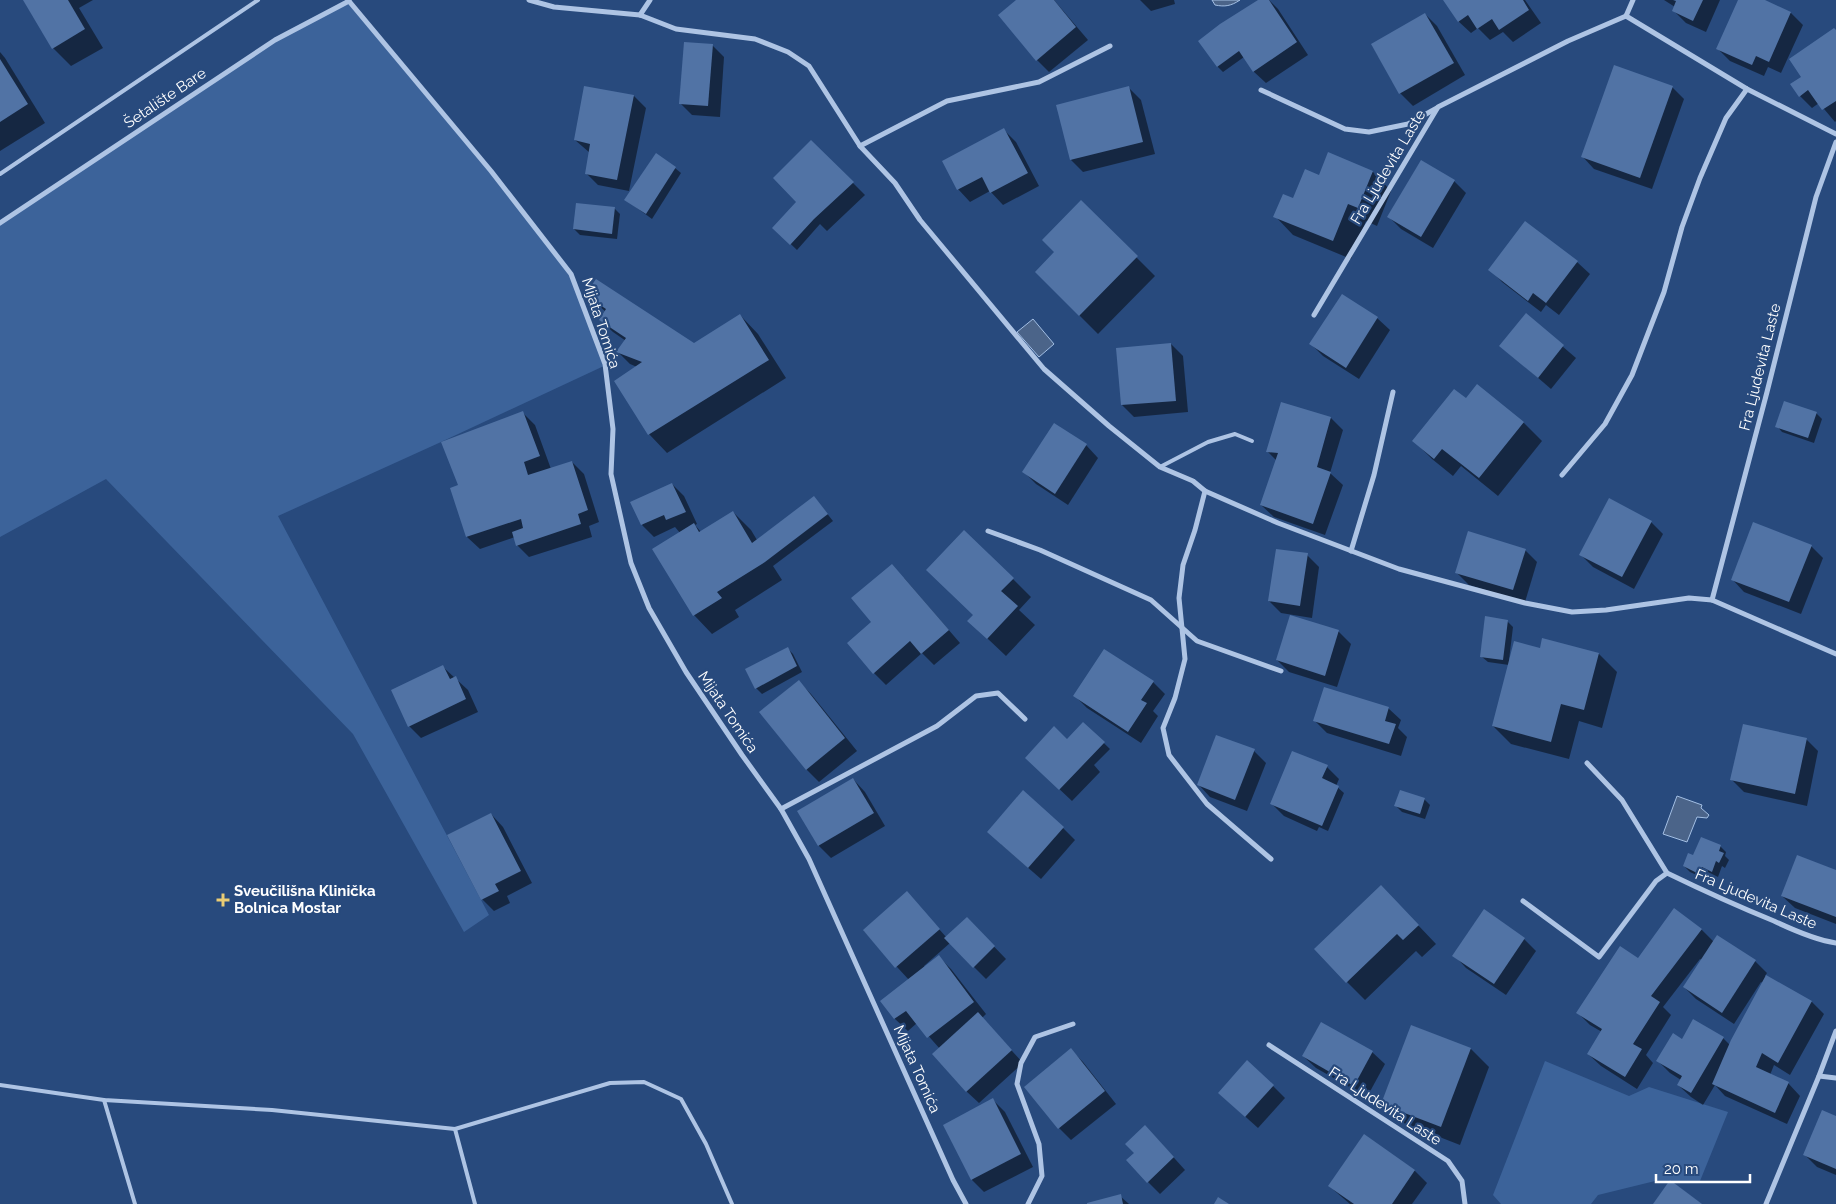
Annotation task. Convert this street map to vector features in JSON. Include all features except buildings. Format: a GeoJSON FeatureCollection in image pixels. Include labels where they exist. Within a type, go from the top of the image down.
{"type":"FeatureCollection","features":[{"type":"Feature","properties":{"kind":"street","name":"Šetalište Bare"},"geometry":{"type":"LineString","coordinates":[[0,223],[275,40],[348,0]]}},
{"type":"Feature","properties":{"kind":"street","name":"Mijata Tomića"},"geometry":{"type":"LineString","coordinates":[[348,0],[490,171],[571,274],[604,364],[613,428],[611,474],[631,563],[650,608],[686,672],[781,809],[809,859],[953,1180],[966,1204]]}},
{"type":"Feature","properties":{"kind":"street"},"geometry":{"type":"LineString","coordinates":[[529,0],[554,7],[640,15],[676,29],[755,40],[788,52],[809,66],[860,146],[895,183],[920,220],[1044,369],[1109,426],[1160,466],[1193,481],[1205,491],[1278,524],[1399,569],[1525,603],[1572,612],[1606,610],[1689,598],[1712,600],[1836,654]]}},
{"type":"Feature","properties":{"kind":"street"},"geometry":{"type":"LineString","coordinates":[[640,15],[650,0]]}},
{"type":"Feature","properties":{"kind":"street"},"geometry":{"type":"LineString","coordinates":[[1633,0],[1626,16],[1747,89],[1836,134]]}},
{"type":"Feature","properties":{"kind":"street","name":"Fra Ljudevita Laste"},"geometry":{"type":"LineString","coordinates":[[1314,315],[1438,108],[1568,41],[1626,16]]}},
{"type":"Feature","properties":{"kind":"street"},"geometry":{"type":"LineString","coordinates":[[860,146],[947,102],[1039,82],[1110,46]]}},
{"type":"Feature","properties":{"kind":"street"},"geometry":{"type":"LineString","coordinates":[[1562,475],[1605,424],[1632,375],[1664,292],[1682,226],[1700,178],[1726,118],[1747,89]]}},
{"type":"Feature","properties":{"kind":"street"},"geometry":{"type":"LineString","coordinates":[[1261,90],[1345,129],[1369,132],[1408,124],[1438,108]]}},
{"type":"Feature","properties":{"kind":"street","name":"Fra Ljudevita Laste"},"geometry":{"type":"LineString","coordinates":[[1712,600],[1816,197],[1836,142]]}},
{"type":"Feature","properties":{"kind":"street"},"geometry":{"type":"LineString","coordinates":[[1351,551],[1374,475],[1393,392]]}},
{"type":"Feature","properties":{"kind":"street"},"geometry":{"type":"LineString","coordinates":[[1205,491],[1195,530],[1183,565],[1179,598],[1180,625],[1185,660],[1176,698],[1163,728],[1169,755],[1207,804],[1271,859]]}},
{"type":"Feature","properties":{"kind":"street"},"geometry":{"type":"LineString","coordinates":[[988,531],[1057,558],[1151,600],[1197,641],[1281,671]]}},
{"type":"Feature","properties":{"kind":"street"},"geometry":{"type":"LineString","coordinates":[[781,809],[937,726],[976,696],[998,693],[1025,719]]}},
{"type":"Feature","properties":{"kind":"street"},"geometry":{"type":"LineString","coordinates":[[1523,901],[1599,957],[1656,881],[1667,873],[1622,800],[1587,763]]}},
{"type":"Feature","properties":{"kind":"street","name":"Fra Ljudevita Laste"},"geometry":{"type":"LineString","coordinates":[[1667,873],[1784,926],[1826,942],[1836,943]]}},
{"type":"Feature","properties":{"kind":"street"},"geometry":{"type":"LineString","coordinates":[[1028,1204],[1042,1176],[1039,1144],[1017,1084],[1021,1063],[1035,1037],[1073,1024]]}},
{"type":"Feature","properties":{"kind":"street"},"geometry":{"type":"LineString","coordinates":[[1766,1204],[1836,1031]]}},
{"type":"Feature","properties":{"kind":"street","name":"Fra Ljudevita Laste"},"geometry":{"type":"LineString","coordinates":[[1268,1045],[1448,1161],[1462,1181],[1465,1204]]}},
{"type":"Feature","properties":{"kind":"street"},"geometry":{"type":"LineString","coordinates":[[1819,1076],[1836,1078]]}},
{"type":"Feature","properties":{"kind":"lane"},"geometry":{"type":"LineString","coordinates":[[0,174],[258,0]]}},
{"type":"Feature","properties":{"kind":"lane"},"geometry":{"type":"LineString","coordinates":[[1160,466],[1208,442],[1235,434],[1252,441]]}},
{"type":"Feature","properties":{"kind":"lane"},"geometry":{"type":"LineString","coordinates":[[0,1085],[104,1100],[272,1110],[455,1129],[610,1083],[644,1082],[680,1099],[706,1144],[732,1204]]}},
{"type":"Feature","properties":{"kind":"lane"},"geometry":{"type":"LineString","coordinates":[[104,1100],[135,1204]]}},
{"type":"Feature","properties":{"kind":"lane"},"geometry":{"type":"LineString","coordinates":[[455,1129],[475,1204]]}},
{"type":"Feature","properties":{"kind":"shaded area"},"geometry":{"type":"Polygon","coordinates":[[[1212,0],[1240,0],[1231,5],[1222,6],[1215,5],[1212,0]]]}},
{"type":"Feature","properties":{"kind":"shaded area"},"geometry":{"type":"Polygon","coordinates":[[[349,1],[491,171],[571,274],[606,365],[278,516],[489,915],[464,932],[353,734],[106,479],[0,537],[0,223],[275,40],[349,1]]]}},
{"type":"Feature","properties":{"kind":"shaded area"},"geometry":{"type":"Polygon","coordinates":[[[1033,319],[1054,344],[1039,357],[1017,332],[1033,319]]]}},
{"type":"Feature","properties":{"kind":"shaded area"},"geometry":{"type":"Polygon","coordinates":[[[1677,796],[1702,805],[1701,808],[1709,815],[1707,818],[1697,817],[1687,842],[1663,834],[1677,796]]]}},
{"type":"Feature","properties":{"kind":"shaded area"},"geometry":{"type":"Polygon","coordinates":[[[1545,1061],[1629,1096],[1649,1087],[1728,1112],[1700,1181],[1655,1181],[1598,1195],[1591,1204],[1501,1204],[1493,1195],[1545,1061]]]}},
{"type":"Feature","properties":{"kind":"place","name":"Sveučilišna Klinička Bolnica Mostar"},"geometry":{"type":"Point","coordinates":[223,900]}}]}
